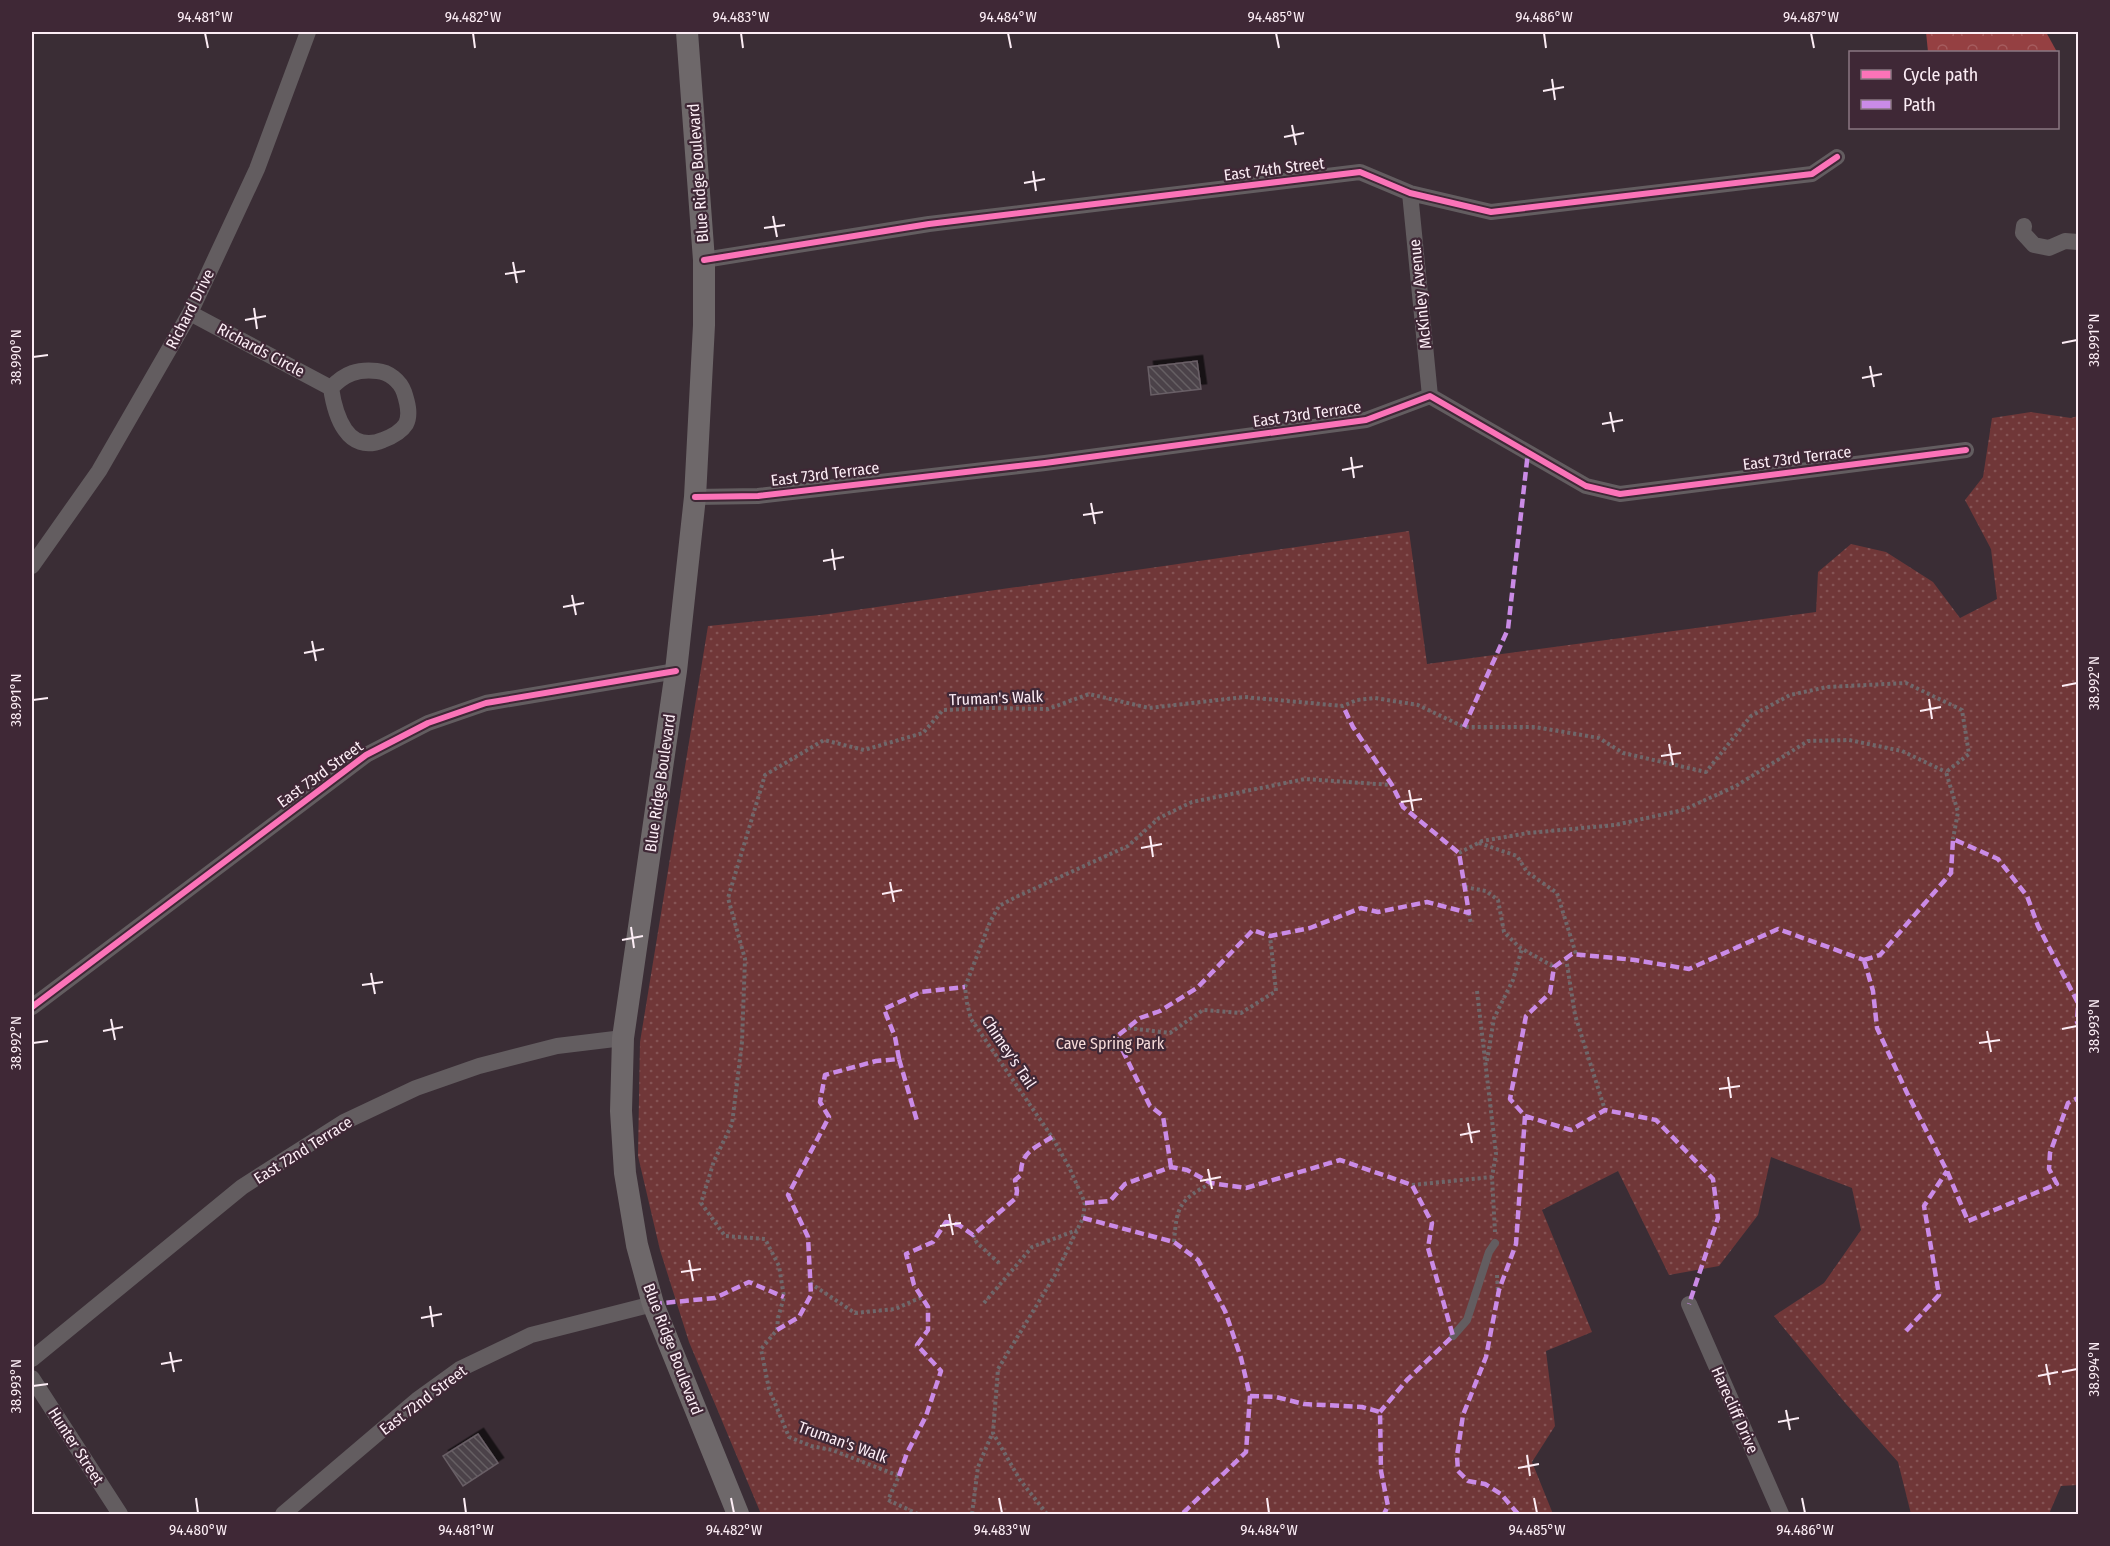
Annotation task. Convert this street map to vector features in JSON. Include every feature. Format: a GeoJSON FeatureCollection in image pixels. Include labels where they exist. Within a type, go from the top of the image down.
{"type":"FeatureCollection","features":[{"type":"Feature","properties":{"kind":"main road","name":"Blue Ridge Boulevard"},"geometry":{"type":"LineString","coordinates":[[687,32],[704,260],[704,325],[695,497],[676,672],[623,1038],[621,1111],[625,1173],[637,1245],[653,1304],[738,1515]]}},
{"type":"Feature","properties":{"kind":"street","name":"Richard Drive"},"geometry":{"type":"LineString","coordinates":[[32,566],[99,471],[190,313],[257,169],[308,32]]}},
{"type":"Feature","properties":{"kind":"street","name":"East 74th Street"},"geometry":{"type":"LineString","coordinates":[[704,260],[929,224],[1360,172],[1410,193],[1491,212],[1812,174],[1837,157]]}},
{"type":"Feature","properties":{"kind":"street","name":"McKinley Avenue"},"geometry":{"type":"LineString","coordinates":[[1410,193],[1430,396]]}},
{"type":"Feature","properties":{"kind":"street"},"geometry":{"type":"LineString","coordinates":[[2024,226],[2023,233],[2034,245],[2049,248],[2065,241],[2079,242]]}},
{"type":"Feature","properties":{"kind":"street","name":"Richards Circle"},"geometry":{"type":"LineString","coordinates":[[190,313],[332,388]]}},
{"type":"Feature","properties":{"kind":"street"},"geometry":{"type":"LineString","coordinates":[[360,369],[385,372],[402,384],[408,405],[406,424],[394,435],[374,444],[359,442],[343,429],[334,409],[332,388],[340,378],[360,369]]}},
{"type":"Feature","properties":{"kind":"street","name":"East 73rd Terrace"},"geometry":{"type":"LineString","coordinates":[[695,497],[758,496],[1046,463],[1366,420],[1430,396],[1586,486],[1620,494],[1966,450]]}},
{"type":"Feature","properties":{"kind":"street","name":"East 73rd Street"},"geometry":{"type":"LineString","coordinates":[[32,1008],[366,754],[428,723],[486,703],[676,672]]}},
{"type":"Feature","properties":{"kind":"street","name":"East 72nd Terrace"},"geometry":{"type":"LineString","coordinates":[[32,1359],[243,1187],[344,1122],[416,1088],[479,1066],[557,1046],[623,1038]]}},
{"type":"Feature","properties":{"kind":"street","name":"East 72nd Street"},"geometry":{"type":"LineString","coordinates":[[283,1515],[417,1400],[460,1369],[531,1335],[653,1304]]}},
{"type":"Feature","properties":{"kind":"street","name":"Harecliff Drive"},"geometry":{"type":"LineString","coordinates":[[1689,1304],[1781,1515]]}},
{"type":"Feature","properties":{"kind":"street","name":"Hunter Street"},"geometry":{"type":"LineString","coordinates":[[32,1378],[120,1515]]}},
{"type":"Feature","properties":{"kind":"lane"},"geometry":{"type":"LineString","coordinates":[[1453,1336],[1467,1320],[1489,1252],[1495,1242]]}},
{"type":"Feature","properties":{"kind":"path"},"geometry":{"type":"LineString","coordinates":[[1459,853],[1479,843],[1528,833],[1615,825],[1683,810],[1736,786],[1808,741],[1849,740],[1902,751],[1946,772],[1958,812],[1953,839]]}},
{"type":"Feature","properties":{"kind":"path"},"geometry":{"type":"LineString","coordinates":[[1479,843],[1517,856],[1527,872],[1557,893],[1576,954]]}},
{"type":"Feature","properties":{"kind":"path"},"geometry":{"type":"LineString","coordinates":[[1465,887],[1486,891],[1498,900],[1504,932],[1522,948],[1554,967]]}},
{"type":"Feature","properties":{"kind":"path"},"geometry":{"type":"LineString","coordinates":[[1469,913],[1471,925]]}},
{"type":"Feature","properties":{"kind":"path"},"geometry":{"type":"LineString","coordinates":[[1128,1028],[1170,1033],[1203,1010],[1241,1013],[1276,991],[1270,936]]}},
{"type":"Feature","properties":{"kind":"path"},"geometry":{"type":"LineString","coordinates":[[1486,1068],[1494,1018],[1513,980],[1522,948]]}},
{"type":"Feature","properties":{"kind":"path"},"geometry":{"type":"LineString","coordinates":[[1566,958],[1575,1015],[1605,1110]]}},
{"type":"Feature","properties":{"kind":"path"},"geometry":{"type":"LineString","coordinates":[[1477,991],[1496,1154],[1492,1177],[1498,1292]]}},
{"type":"Feature","properties":{"kind":"path"},"geometry":{"type":"LineString","coordinates":[[1412,1185],[1492,1177]]}},
{"type":"Feature","properties":{"kind":"path"},"geometry":{"type":"LineString","coordinates":[[1174,1242],[1176,1216],[1186,1197],[1211,1183]]}},
{"type":"Feature","properties":{"kind":"path"},"geometry":{"type":"LineString","coordinates":[[984,1303],[1032,1247],[1077,1230]]}},
{"type":"Feature","properties":{"kind":"path"},"geometry":{"type":"LineString","coordinates":[[973,1235],[977,1243],[999,1263]]}},
{"type":"Feature","properties":{"kind":"path"},"geometry":{"type":"LineString","coordinates":[[810,1283],[855,1313],[895,1309],[922,1297]]}},
{"type":"Feature","properties":{"kind":"path"},"geometry":{"type":"LineString","coordinates":[[993,1433],[1020,1480],[1047,1515]]}},
{"type":"Feature","properties":{"kind":"green space"},"geometry":{"type":"Polygon","coordinates":[[[1926,32],[2046,32],[2056,51],[1928,51],[1926,32]]]}},
{"type":"Feature","properties":{"kind":"green space","name":"Cave Spring Park"},"geometry":{"type":"Polygon","coordinates":[[[2031,412],[2071,418],[2078,416],[2078,1485],[2061,1486],[2049,1514],[1911,1514],[1898,1462],[1846,1404],[1774,1316],[1824,1283],[1861,1230],[1852,1188],[1771,1157],[1758,1215],[1719,1266],[1669,1275],[1618,1171],[1542,1210],[1592,1332],[1546,1351],[1555,1426],[1532,1462],[1553,1514],[761,1514],[689,1342],[660,1250],[638,1156],[640,1042],[708,626],[821,615],[1409,531],[1427,664],[1816,612],[1818,572],[1851,544],[1886,552],[1933,582],[1960,618],[1997,599],[1991,549],[1965,500],[1983,477],[1992,418],[2031,412]]]}},
{"type":"Feature","properties":{"kind":"building"},"geometry":{"type":"Polygon","coordinates":[[[1197,361],[1201,389],[1151,395],[1148,367],[1197,361]]]}},
{"type":"Feature","properties":{"kind":"building"},"geometry":{"type":"Polygon","coordinates":[[[478,1434],[498,1463],[463,1486],[443,1456],[478,1434]]]}},
{"type":"Feature","properties":{"kind":"marked path"},"geometry":{"type":"LineString","coordinates":[[1464,727],[1508,629],[1528,452]]}},
{"type":"Feature","properties":{"kind":"marked path"},"geometry":{"type":"LineString","coordinates":[[1171,1167],[1163,1116],[1150,1106],[1116,1037],[1140,1018],[1160,1011],[1197,988],[1253,930],[1270,936],[1310,928],[1361,908],[1378,912],[1427,902],[1469,913],[1459,853],[1403,807],[1392,785],[1353,727],[1343,706]]}},
{"type":"Feature","properties":{"kind":"marked path"},"geometry":{"type":"LineString","coordinates":[[1864,960],[1880,955],[1951,873],[1953,839],[1998,859],[2027,896],[2038,926],[2078,1003]]}},
{"type":"Feature","properties":{"kind":"marked path"},"geometry":{"type":"LineString","coordinates":[[1518,1514],[1501,1494],[1485,1484],[1468,1481],[1458,1471],[1457,1456],[1463,1415],[1486,1357],[1499,1290],[1516,1244],[1525,1116],[1510,1099],[1526,1016],[1550,993],[1554,967],[1572,954],[1635,960],[1689,969],[1778,929],[1864,960]]}},
{"type":"Feature","properties":{"kind":"marked path"},"geometry":{"type":"LineString","coordinates":[[1864,960],[1873,991],[1877,1028],[1947,1171],[1968,1221],[2057,1184],[2049,1169],[2050,1153],[2068,1103],[2078,1098]]}},
{"type":"Feature","properties":{"kind":"marked path"},"geometry":{"type":"LineString","coordinates":[[899,1059],[895,1037],[884,1009],[921,992],[965,987]]}},
{"type":"Feature","properties":{"kind":"marked path"},"geometry":{"type":"LineString","coordinates":[[2078,1008],[2078,1024]]}},
{"type":"Feature","properties":{"kind":"marked path"},"geometry":{"type":"LineString","coordinates":[[777,1330],[799,1317],[811,1295],[808,1237],[788,1195],[829,1117],[820,1102],[825,1075],[876,1061],[899,1059],[917,1121]]}},
{"type":"Feature","properties":{"kind":"marked path"},"geometry":{"type":"LineString","coordinates":[[1525,1116],[1571,1130],[1605,1110],[1656,1120],[1713,1179],[1718,1218],[1689,1304]]}},
{"type":"Feature","properties":{"kind":"marked path"},"geometry":{"type":"LineString","coordinates":[[899,1476],[907,1453],[926,1416],[941,1371],[917,1345],[928,1330],[928,1307],[914,1285],[906,1254],[933,1242],[946,1222],[959,1225],[973,1235],[1016,1198],[1015,1180],[1021,1175],[1023,1161],[1034,1148],[1052,1137]]}},
{"type":"Feature","properties":{"kind":"marked path"},"geometry":{"type":"LineString","coordinates":[[1085,1203],[1110,1201],[1125,1184],[1171,1167],[1187,1170],[1211,1183],[1246,1188],[1340,1160],[1412,1185],[1432,1223],[1428,1248],[1453,1336],[1407,1380],[1380,1412]]}},
{"type":"Feature","properties":{"kind":"marked path"},"geometry":{"type":"LineString","coordinates":[[1906,1331],[1939,1295],[1924,1206],[1947,1171]]}},
{"type":"Feature","properties":{"kind":"marked path"},"geometry":{"type":"LineString","coordinates":[[1083,1218],[1174,1242],[1198,1260],[1225,1311],[1241,1358],[1250,1396],[1246,1452],[1182,1514]]}},
{"type":"Feature","properties":{"kind":"marked path"},"geometry":{"type":"LineString","coordinates":[[653,1304],[715,1298],[749,1282],[784,1297]]}},
{"type":"Feature","properties":{"kind":"marked path"},"geometry":{"type":"LineString","coordinates":[[1250,1396],[1276,1397],[1304,1404],[1362,1407],[1380,1412],[1381,1471],[1388,1506],[1384,1514]]}},
{"type":"Feature","properties":{"kind":"cycle path"},"geometry":{"type":"LineString","coordinates":[[704,260],[929,224],[1360,172],[1410,193],[1491,212],[1812,174],[1837,157]]}},
{"type":"Feature","properties":{"kind":"cycle path"},"geometry":{"type":"LineString","coordinates":[[695,497],[758,496],[1045,463],[1366,420],[1430,396],[1586,486],[1620,494],[1966,450]]}},
{"type":"Feature","properties":{"kind":"cycle path"},"geometry":{"type":"LineString","coordinates":[[32,1007],[366,755],[428,723],[486,703],[676,671]]}}]}
